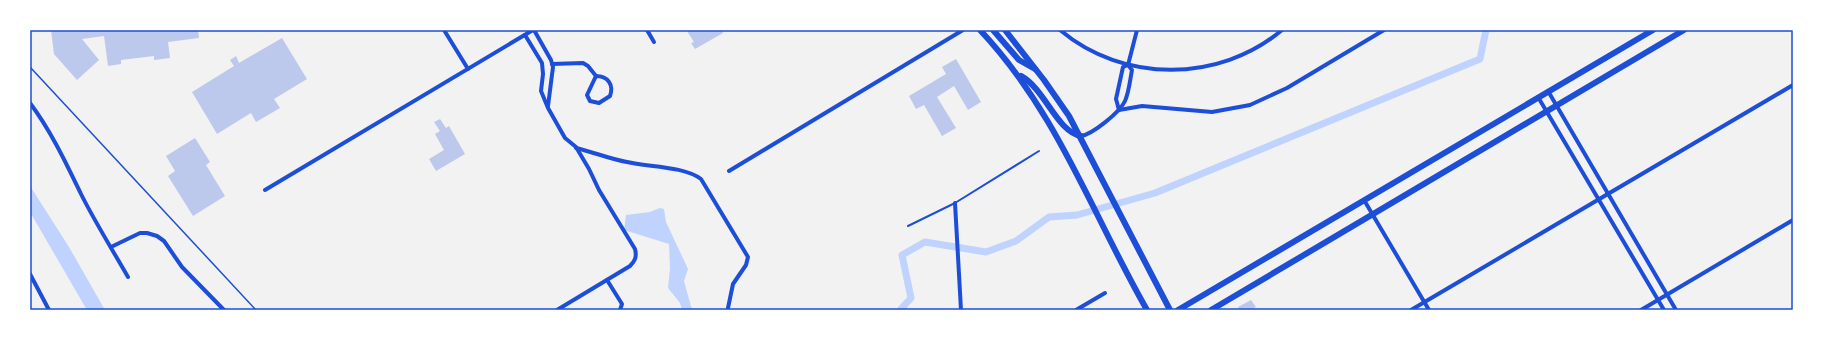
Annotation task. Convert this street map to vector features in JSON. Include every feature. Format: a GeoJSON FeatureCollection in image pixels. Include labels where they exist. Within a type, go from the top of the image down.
{"type":"FeatureCollection","features":[{"type":"Feature","properties":{"kind":"main road"},"geometry":{"type":"LineString","coordinates":[[980,30],[997,48],[1017,74],[1045,115],[1086,190],[1147,310]]}},
{"type":"Feature","properties":{"kind":"main road"},"geometry":{"type":"LineString","coordinates":[[993,30],[1019,60],[1038,71]]}},
{"type":"Feature","properties":{"kind":"main road"},"geometry":{"type":"LineString","coordinates":[[1005,30],[1038,71],[1066,111],[1081,136],[1170,310]]}},
{"type":"Feature","properties":{"kind":"main road"},"geometry":{"type":"LineString","coordinates":[[1178,310],[1653,30]]}},
{"type":"Feature","properties":{"kind":"main road"},"geometry":{"type":"LineString","coordinates":[[1212,310],[1684,30]]}},
{"type":"Feature","properties":{"kind":"main road"},"geometry":{"type":"LineString","coordinates":[[1017,74],[1032,84],[1065,128],[1072,133],[1081,136]]}},
{"type":"Feature","properties":{"kind":"street"},"geometry":{"type":"LineString","coordinates":[[444,30],[468,69]]}},
{"type":"Feature","properties":{"kind":"street"},"geometry":{"type":"LineString","coordinates":[[265,190],[533,30],[552,64],[548,108]]}},
{"type":"Feature","properties":{"kind":"street"},"geometry":{"type":"LineString","coordinates":[[647,30],[654,42]]}},
{"type":"Feature","properties":{"kind":"street"},"geometry":{"type":"LineString","coordinates":[[729,172],[963,30]]}},
{"type":"Feature","properties":{"kind":"street"},"geometry":{"type":"LineString","coordinates":[[1060,30],[1093,52],[1128,65],[1168,70],[1205,67],[1243,55],[1286,30]]}},
{"type":"Feature","properties":{"kind":"street"},"geometry":{"type":"LineString","coordinates":[[1120,110],[1116,99],[1123,67],[1128,65],[1137,30]]}},
{"type":"Feature","properties":{"kind":"street"},"geometry":{"type":"LineString","coordinates":[[1274,37],[1282,30]]}},
{"type":"Feature","properties":{"kind":"street"},"geometry":{"type":"LineString","coordinates":[[1081,136],[1088,133],[1120,110],[1142,106],[1212,112],[1250,105],[1282,91],[1384,30]]}},
{"type":"Feature","properties":{"kind":"street"},"geometry":{"type":"LineString","coordinates":[[525,35],[542,64],[543,74],[541,91],[548,108],[565,138],[576,148],[589,169],[599,190],[635,249],[635,259],[633,263],[557,310]]}},
{"type":"Feature","properties":{"kind":"street"},"geometry":{"type":"LineString","coordinates":[[552,64],[582,63],[588,66],[596,76],[604,77],[608,80],[612,88],[610,96],[599,103],[590,100],[587,95],[596,76]]}},
{"type":"Feature","properties":{"kind":"street"},"geometry":{"type":"LineString","coordinates":[[1120,110],[1125,100],[1132,70],[1128,65]]}},
{"type":"Feature","properties":{"kind":"street"},"geometry":{"type":"LineString","coordinates":[[1411,310],[1793,85]]}},
{"type":"Feature","properties":{"kind":"street"},"geometry":{"type":"LineString","coordinates":[[1548,91],[1676,310]]}},
{"type":"Feature","properties":{"kind":"street"},"geometry":{"type":"LineString","coordinates":[[1538,97],[1664,310]]}},
{"type":"Feature","properties":{"kind":"street"},"geometry":{"type":"LineString","coordinates":[[30,103],[43,122],[69,167],[84,200],[128,277]]}},
{"type":"Feature","properties":{"kind":"street"},"geometry":{"type":"LineString","coordinates":[[576,148],[627,162],[654,167],[672,168],[696,176],[703,181],[748,257],[746,264],[733,284],[728,308]]}},
{"type":"Feature","properties":{"kind":"street"},"geometry":{"type":"LineString","coordinates":[[1364,200],[1429,310]]}},
{"type":"Feature","properties":{"kind":"street"},"geometry":{"type":"LineString","coordinates":[[955,203],[961,310]]}},
{"type":"Feature","properties":{"kind":"street"},"geometry":{"type":"LineString","coordinates":[[1641,310],[1793,220]]}},
{"type":"Feature","properties":{"kind":"street"},"geometry":{"type":"LineString","coordinates":[[111,247],[140,233],[147,233],[157,236],[164,241],[182,267],[224,310]]}},
{"type":"Feature","properties":{"kind":"street"},"geometry":{"type":"LineString","coordinates":[[30,274],[49,310]]}},
{"type":"Feature","properties":{"kind":"street"},"geometry":{"type":"LineString","coordinates":[[607,280],[622,304],[620,310]]}},
{"type":"Feature","properties":{"kind":"street"},"geometry":{"type":"LineString","coordinates":[[30,285],[35,283]]}},
{"type":"Feature","properties":{"kind":"street"},"geometry":{"type":"LineString","coordinates":[[1076,310],[1105,293]]}},
{"type":"Feature","properties":{"kind":"lane"},"geometry":{"type":"LineString","coordinates":[[908,226],[955,203],[1039,151]]}},
{"type":"Feature","properties":{"kind":"path"},"geometry":{"type":"LineString","coordinates":[[30,67],[256,310]]}},
{"type":"Feature","properties":{"kind":"water"},"geometry":{"type":"Polygon","coordinates":[[[30,186],[69,247],[105,310],[87,310],[30,212],[30,186]]]}},
{"type":"Feature","properties":{"kind":"water"},"geometry":{"type":"Polygon","coordinates":[[[660,208],[664,209],[666,222],[688,269],[684,281],[692,310],[682,310],[680,303],[668,288],[670,268],[669,244],[624,230],[626,215],[650,212],[660,208]]]}},
{"type":"Feature","properties":{"kind":"building"},"geometry":{"type":"Polygon","coordinates":[[[51,30],[198,30],[199,38],[168,42],[170,58],[154,60],[154,56],[121,60],[121,64],[108,66],[104,36],[82,39],[99,60],[77,80],[54,54],[51,30]]]}},
{"type":"Feature","properties":{"kind":"building"},"geometry":{"type":"Polygon","coordinates":[[[722,30],[723,33],[695,49],[691,43],[694,42],[687,31],[722,30]]]}},
{"type":"Feature","properties":{"kind":"building"},"geometry":{"type":"Polygon","coordinates":[[[282,38],[307,79],[274,99],[280,108],[256,122],[251,113],[217,134],[192,92],[234,66],[230,60],[236,56],[239,63],[282,38]]]}},
{"type":"Feature","properties":{"kind":"building"},"geometry":{"type":"Polygon","coordinates":[[[956,59],[981,102],[968,110],[954,86],[937,97],[956,128],[942,136],[924,105],[916,109],[909,96],[946,74],[942,67],[956,59]]]}},
{"type":"Feature","properties":{"kind":"building"},"geometry":{"type":"Polygon","coordinates":[[[440,119],[446,128],[449,126],[465,154],[436,171],[429,159],[444,150],[435,134],[440,131],[434,122],[440,119]]]}},
{"type":"Feature","properties":{"kind":"building"},"geometry":{"type":"Polygon","coordinates":[[[195,138],[210,162],[206,165],[225,196],[193,216],[168,176],[175,171],[166,156],[195,138]]]}},
{"type":"Feature","properties":{"kind":"building"},"geometry":{"type":"Polygon","coordinates":[[[1251,300],[1256,307],[1254,308],[1255,310],[1240,310],[1238,307],[1251,300]]]}},
{"type":"Feature","properties":{"kind":"waterway"},"geometry":{"type":"LineString","coordinates":[[900,310],[911,298],[902,255],[925,242],[986,252],[1016,241],[1049,217],[1077,215],[1155,193],[1480,59],[1486,30]]}}]}
